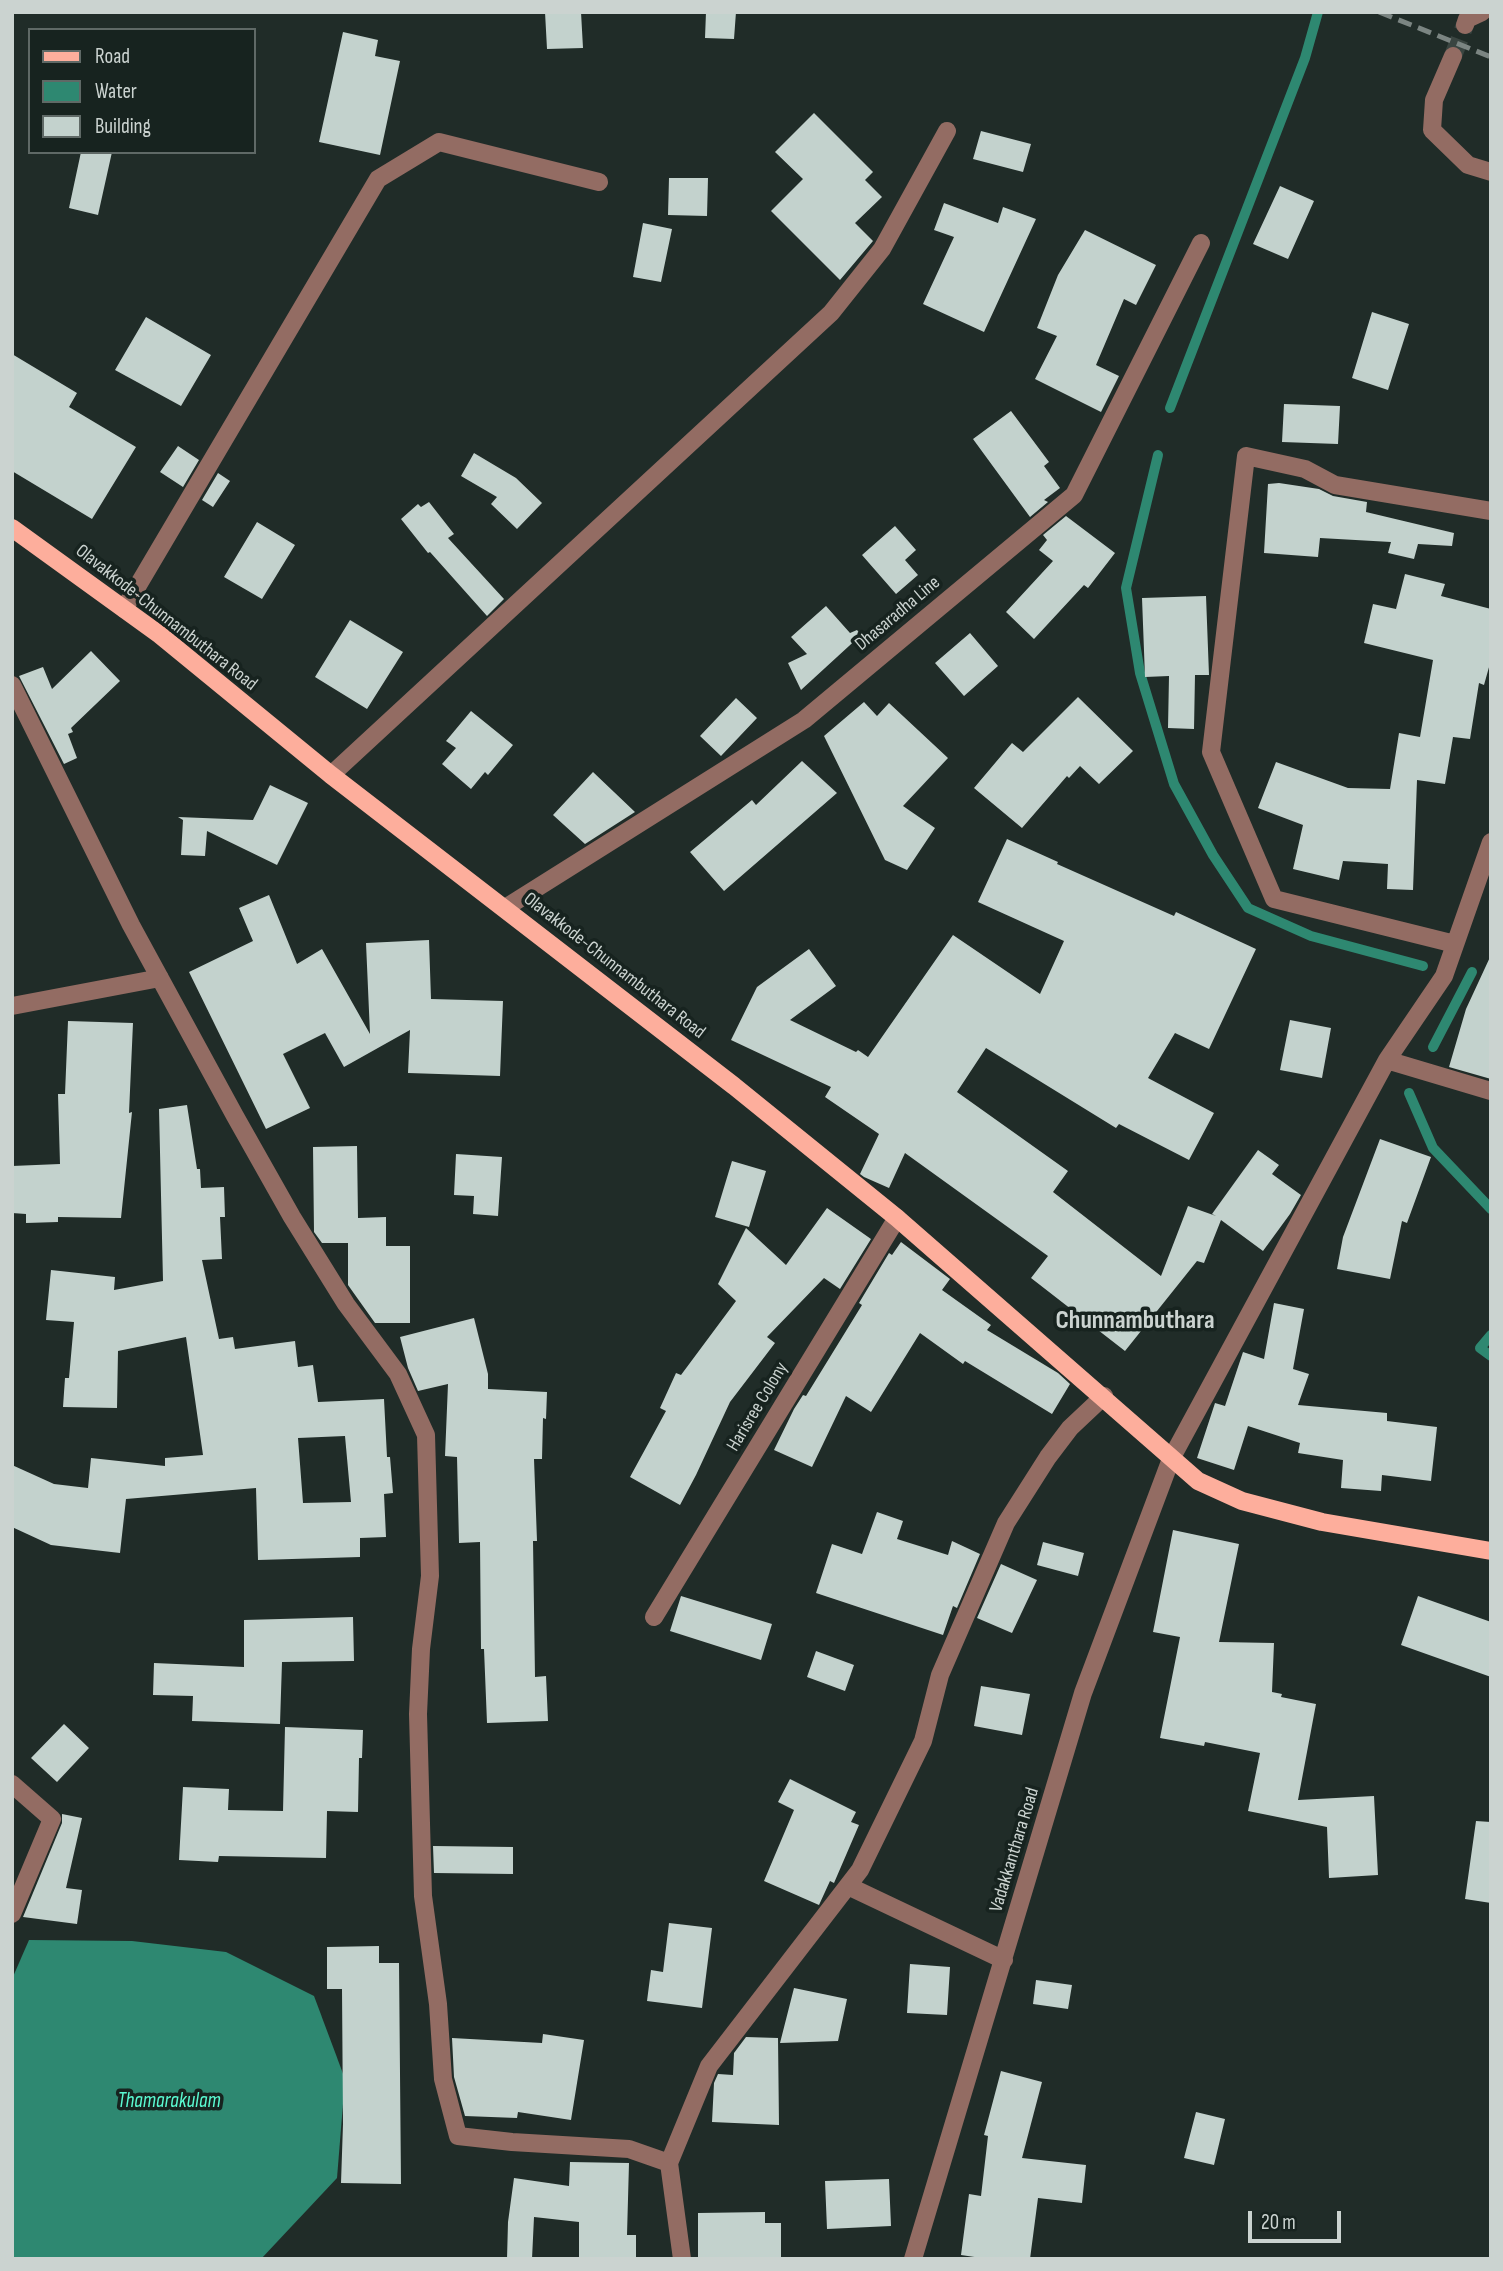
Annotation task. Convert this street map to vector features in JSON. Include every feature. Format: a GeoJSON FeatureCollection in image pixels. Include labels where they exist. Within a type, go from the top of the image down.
{"type":"FeatureCollection","features":[{"type":"Feature","properties":{"kind":"main road","name":"Olavakkode-Chunnambuthara Road"},"geometry":{"type":"LineString","coordinates":[[12,528],[160,635],[331,775],[734,1086],[897,1217],[1198,1481],[1242,1502],[1322,1522],[1491,1551]]}},
{"type":"Feature","properties":{"kind":"street"},"geometry":{"type":"LineString","coordinates":[[1465,25],[1467,19],[1482,12]]}},
{"type":"Feature","properties":{"kind":"street"},"geometry":{"type":"LineString","coordinates":[[1453,56],[1434,100],[1432,130],[1468,165],[1491,172]]}},
{"type":"Feature","properties":{"kind":"street"},"geometry":{"type":"LineString","coordinates":[[331,775],[831,313],[882,249],[947,131]]}},
{"type":"Feature","properties":{"kind":"street"},"geometry":{"type":"LineString","coordinates":[[124,609],[377,179],[439,142],[599,182]]}},
{"type":"Feature","properties":{"kind":"street","name":"Dhasaradha Line"},"geometry":{"type":"LineString","coordinates":[[505,908],[804,720],[1074,495],[1201,243]]}},
{"type":"Feature","properties":{"kind":"street"},"geometry":{"type":"LineString","coordinates":[[1455,944],[1274,899],[1211,752],[1246,456],[1305,469],[1335,485],[1491,511]]}},
{"type":"Feature","properties":{"kind":"street"},"geometry":{"type":"LineString","coordinates":[[12,685],[19,715],[63,792],[160,978],[292,1216],[346,1304],[398,1374],[426,1435],[430,1576],[421,1648],[418,1714],[423,1896],[438,2004],[443,2079],[458,2136],[629,2149],[669,2164]]}},
{"type":"Feature","properties":{"kind":"street","name":"Vadakkanthara Road"},"geometry":{"type":"LineString","coordinates":[[913,2259],[1083,1693],[1171,1459],[1387,1060],[1444,976],[1491,842]]}},
{"type":"Feature","properties":{"kind":"street"},"geometry":{"type":"LineString","coordinates":[[12,1006],[160,978]]}},
{"type":"Feature","properties":{"kind":"street"},"geometry":{"type":"LineString","coordinates":[[1387,1060],[1491,1091]]}},
{"type":"Feature","properties":{"kind":"street","name":"Harisree Colony"},"geometry":{"type":"LineString","coordinates":[[654,1618],[897,1217]]}},
{"type":"Feature","properties":{"kind":"street"},"geometry":{"type":"LineString","coordinates":[[682,2259],[669,2164],[709,2066],[860,1870],[923,1741],[940,1675],[1006,1523],[1070,1428],[1104,1396]]}},
{"type":"Feature","properties":{"kind":"street"},"geometry":{"type":"LineString","coordinates":[[12,1784],[51,1819],[12,1914]]}},
{"type":"Feature","properties":{"kind":"street"},"geometry":{"type":"LineString","coordinates":[[848,1886],[1004,1960]]}},
{"type":"Feature","properties":{"kind":"water","name":"Thamarakulam"},"geometry":{"type":"Polygon","coordinates":[[[29,1940],[132,1941],[226,1952],[314,1996],[345,2079],[337,2178],[261,2259],[12,2259],[12,1979],[29,1940]]]}},
{"type":"Feature","properties":{"kind":"building"},"geometry":{"type":"Polygon","coordinates":[[[545,12],[581,12],[583,48],[547,49],[545,12]]]}},
{"type":"Feature","properties":{"kind":"building"},"geometry":{"type":"Polygon","coordinates":[[[706,12],[736,12],[734,39],[705,38],[706,12]]]}},
{"type":"Feature","properties":{"kind":"building"},"geometry":{"type":"Polygon","coordinates":[[[343,32],[378,40],[375,56],[400,61],[380,155],[319,142],[343,32]]]}},
{"type":"Feature","properties":{"kind":"building"},"geometry":{"type":"Polygon","coordinates":[[[814,113],[873,172],[865,180],[882,197],[855,223],[873,241],[840,280],[771,211],[803,179],[775,152],[814,113]]]}},
{"type":"Feature","properties":{"kind":"building"},"geometry":{"type":"Polygon","coordinates":[[[981,131],[1031,144],[1023,172],[973,159],[981,131]]]}},
{"type":"Feature","properties":{"kind":"building"},"geometry":{"type":"Polygon","coordinates":[[[81,154],[112,154],[98,215],[69,208],[81,154]]]}},
{"type":"Feature","properties":{"kind":"building"},"geometry":{"type":"Polygon","coordinates":[[[669,178],[708,178],[707,216],[668,215],[669,178]]]}},
{"type":"Feature","properties":{"kind":"building"},"geometry":{"type":"Polygon","coordinates":[[[1280,186],[1314,201],[1288,259],[1253,244],[1280,186]]]}},
{"type":"Feature","properties":{"kind":"building"},"geometry":{"type":"Polygon","coordinates":[[[944,203],[998,223],[1003,207],[1036,219],[984,332],[923,304],[954,237],[934,230],[944,203]]]}},
{"type":"Feature","properties":{"kind":"building"},"geometry":{"type":"Polygon","coordinates":[[[643,223],[672,229],[661,282],[633,277],[643,223]]]}},
{"type":"Feature","properties":{"kind":"building"},"geometry":{"type":"Polygon","coordinates":[[[1085,230],[1156,265],[1136,305],[1124,299],[1096,365],[1119,376],[1101,412],[1035,379],[1057,336],[1037,328],[1058,275],[1085,230]]]}},
{"type":"Feature","properties":{"kind":"building"},"geometry":{"type":"Polygon","coordinates":[[[1372,312],[1409,324],[1388,390],[1352,378],[1372,312]]]}},
{"type":"Feature","properties":{"kind":"building"},"geometry":{"type":"Polygon","coordinates":[[[146,317],[211,355],[181,406],[115,370],[146,317]]]}},
{"type":"Feature","properties":{"kind":"building"},"geometry":{"type":"Polygon","coordinates":[[[12,354],[77,393],[69,407],[136,447],[92,519],[12,471],[12,354]]]}},
{"type":"Feature","properties":{"kind":"building"},"geometry":{"type":"Polygon","coordinates":[[[1284,404],[1340,406],[1338,444],[1282,442],[1284,404]]]}},
{"type":"Feature","properties":{"kind":"building"},"geometry":{"type":"Polygon","coordinates":[[[1011,411],[1049,462],[1044,466],[1060,488],[1044,500],[1048,502],[1030,517],[973,439],[1011,411]]]}},
{"type":"Feature","properties":{"kind":"building"},"geometry":{"type":"Polygon","coordinates":[[[178,446],[199,460],[183,487],[160,472],[178,446]]]}},
{"type":"Feature","properties":{"kind":"building"},"geometry":{"type":"Polygon","coordinates":[[[474,453],[516,478],[542,503],[517,529],[491,504],[497,497],[461,476],[474,453]]]}},
{"type":"Feature","properties":{"kind":"building"},"geometry":{"type":"Polygon","coordinates":[[[218,473],[230,481],[213,507],[202,500],[218,473]]]}},
{"type":"Feature","properties":{"kind":"building"},"geometry":{"type":"Polygon","coordinates":[[[1268,484],[1319,489],[1333,496],[1367,502],[1366,512],[1454,533],[1452,546],[1418,544],[1414,559],[1388,553],[1391,542],[1320,538],[1318,557],[1264,553],[1268,484]]]}},
{"type":"Feature","properties":{"kind":"building"},"geometry":{"type":"Polygon","coordinates":[[[429,502],[454,534],[448,538],[504,599],[487,616],[430,552],[428,553],[401,519],[418,504],[421,507],[429,502]]]}},
{"type":"Feature","properties":{"kind":"building"},"geometry":{"type":"Polygon","coordinates":[[[1066,516],[1115,553],[1088,588],[1084,585],[1034,639],[1006,612],[1053,561],[1039,550],[1047,540],[1043,535],[1066,516]]]}},
{"type":"Feature","properties":{"kind":"building"},"geometry":{"type":"Polygon","coordinates":[[[257,522],[295,545],[262,599],[224,577],[257,522]]]}},
{"type":"Feature","properties":{"kind":"building"},"geometry":{"type":"Polygon","coordinates":[[[895,526],[916,550],[905,560],[918,575],[896,594],[862,555],[895,526]]]}},
{"type":"Feature","properties":{"kind":"building"},"geometry":{"type":"Polygon","coordinates":[[[1405,574],[1445,584],[1441,596],[1491,609],[1491,660],[1484,685],[1479,683],[1470,739],[1453,737],[1445,784],[1417,780],[1413,890],[1387,889],[1388,864],[1343,861],[1339,880],[1293,869],[1303,825],[1258,808],[1276,762],[1348,788],[1390,789],[1399,733],[1420,737],[1433,660],[1364,643],[1373,604],[1396,609],[1405,574]]]}},
{"type":"Feature","properties":{"kind":"building"},"geometry":{"type":"Polygon","coordinates":[[[1206,596],[1209,675],[1195,675],[1194,729],[1168,728],[1169,676],[1145,677],[1142,598],[1206,596]]]}},
{"type":"Feature","properties":{"kind":"building"},"geometry":{"type":"Polygon","coordinates":[[[826,606],[850,633],[857,630],[861,635],[801,690],[788,663],[807,654],[791,637],[826,606]]]}},
{"type":"Feature","properties":{"kind":"building"},"geometry":{"type":"Polygon","coordinates":[[[350,620],[403,652],[367,709],[315,677],[350,620]]]}},
{"type":"Feature","properties":{"kind":"building"},"geometry":{"type":"Polygon","coordinates":[[[970,633],[998,666],[964,696],[935,663],[970,633]]]}},
{"type":"Feature","properties":{"kind":"building"},"geometry":{"type":"Polygon","coordinates":[[[91,651],[120,681],[71,728],[73,732],[68,734],[77,758],[64,764],[19,676],[43,667],[52,689],[91,651]]]}},
{"type":"Feature","properties":{"kind":"building"},"geometry":{"type":"Polygon","coordinates":[[[1078,697],[1133,751],[1099,784],[1080,766],[1069,778],[1067,776],[1022,828],[974,788],[1012,743],[1023,752],[1078,697]]]}},
{"type":"Feature","properties":{"kind":"building"},"geometry":{"type":"Polygon","coordinates":[[[736,698],[757,718],[721,756],[700,736],[736,698]]]}},
{"type":"Feature","properties":{"kind":"building"},"geometry":{"type":"Polygon","coordinates":[[[864,702],[877,716],[889,703],[948,758],[903,806],[935,828],[907,870],[885,860],[824,736],[864,702]]]}},
{"type":"Feature","properties":{"kind":"building"},"geometry":{"type":"Polygon","coordinates":[[[471,711],[513,745],[488,775],[485,772],[471,789],[442,764],[456,748],[446,741],[471,711]]]}},
{"type":"Feature","properties":{"kind":"building"},"geometry":{"type":"Polygon","coordinates":[[[802,761],[837,793],[724,891],[690,852],[752,800],[756,805],[802,761]]]}},
{"type":"Feature","properties":{"kind":"building"},"geometry":{"type":"Polygon","coordinates":[[[593,772],[635,812],[585,844],[553,815],[593,772]]]}},
{"type":"Feature","properties":{"kind":"building"},"geometry":{"type":"Polygon","coordinates":[[[270,785],[308,803],[277,865],[207,831],[205,856],[181,855],[183,820],[178,817],[253,820],[270,785]]]}},
{"type":"Feature","properties":{"kind":"building"},"geometry":{"type":"Polygon","coordinates":[[[1007,839],[1174,916],[1176,912],[1256,949],[1209,1049],[1175,1033],[1148,1078],[1214,1113],[1189,1160],[1119,1124],[1116,1128],[986,1048],[957,1092],[1068,1171],[1053,1192],[1161,1276],[1188,1206],[1216,1216],[1212,1214],[1258,1150],[1279,1165],[1272,1174],[1301,1195],[1263,1251],[1221,1220],[1204,1263],[1197,1261],[1125,1351],[1031,1278],[1048,1256],[905,1153],[889,1188],[864,1177],[860,1174],[879,1134],[825,1097],[831,1087],[731,1040],[757,987],[809,949],[836,986],[790,1020],[868,1057],[953,935],[1040,994],[1064,941],[978,902],[1007,839]]]}},
{"type":"Feature","properties":{"kind":"building"},"geometry":{"type":"Polygon","coordinates":[[[269,895],[297,964],[322,949],[370,1034],[366,943],[429,940],[431,999],[503,1001],[500,1076],[408,1073],[410,1030],[344,1067],[325,1033],[283,1054],[310,1108],[266,1129],[189,972],[253,941],[239,908],[269,895]]]}},
{"type":"Feature","properties":{"kind":"building"},"geometry":{"type":"Polygon","coordinates":[[[1491,955],[1491,1079],[1449,1067],[1466,1009],[1491,955]]]}},
{"type":"Feature","properties":{"kind":"building"},"geometry":{"type":"Polygon","coordinates":[[[1290,1020],[1331,1028],[1322,1078],[1280,1070],[1290,1020]]]}},
{"type":"Feature","properties":{"kind":"building"},"geometry":{"type":"Polygon","coordinates":[[[68,1021],[133,1023],[129,1113],[132,1112],[121,1218],[58,1217],[58,1222],[26,1223],[26,1214],[12,1213],[12,1166],[60,1164],[58,1094],[65,1094],[68,1021]]]}},
{"type":"Feature","properties":{"kind":"building"},"geometry":{"type":"Polygon","coordinates":[[[187,1105],[197,1169],[200,1169],[201,1188],[224,1187],[225,1217],[220,1217],[222,1259],[202,1260],[219,1339],[233,1337],[235,1349],[295,1341],[298,1367],[313,1365],[318,1402],[384,1399],[387,1457],[390,1457],[393,1493],[384,1494],[386,1537],[360,1538],[360,1557],[258,1560],[256,1488],[126,1499],[120,1553],[51,1545],[12,1527],[12,1465],[54,1484],[88,1488],[91,1458],[165,1466],[165,1458],[203,1455],[186,1337],[118,1351],[117,1408],[63,1407],[65,1378],[69,1378],[74,1322],[46,1320],[51,1270],[115,1277],[114,1290],[163,1281],[159,1109],[187,1105]],[[345,1436],[298,1438],[303,1503],[351,1502],[345,1436]]]}},
{"type":"Feature","properties":{"kind":"building"},"geometry":{"type":"Polygon","coordinates":[[[1380,1139],[1431,1157],[1407,1223],[1402,1221],[1390,1279],[1337,1269],[1343,1237],[1380,1139]]]}},
{"type":"Feature","properties":{"kind":"building"},"geometry":{"type":"Polygon","coordinates":[[[357,1146],[358,1218],[386,1217],[386,1246],[410,1246],[410,1323],[375,1323],[348,1285],[348,1243],[322,1243],[314,1232],[313,1147],[357,1146]]]}},
{"type":"Feature","properties":{"kind":"building"},"geometry":{"type":"Polygon","coordinates":[[[456,1154],[502,1157],[498,1216],[473,1214],[474,1196],[454,1195],[456,1154]]]}},
{"type":"Feature","properties":{"kind":"building"},"geometry":{"type":"Polygon","coordinates":[[[732,1161],[766,1171],[749,1227],[715,1217],[732,1161]]]}},
{"type":"Feature","properties":{"kind":"building"},"geometry":{"type":"Polygon","coordinates":[[[827,1208],[871,1239],[840,1289],[824,1278],[767,1337],[775,1343],[730,1402],[680,1505],[630,1477],[666,1411],[660,1408],[676,1373],[681,1375],[736,1301],[718,1284],[746,1228],[786,1265],[827,1208]]]}},
{"type":"Feature","properties":{"kind":"building"},"geometry":{"type":"Polygon","coordinates":[[[901,1242],[950,1279],[942,1290],[991,1325],[987,1330],[1058,1373],[1070,1384],[1052,1414],[965,1361],[963,1364],[920,1333],[871,1412],[846,1396],[812,1467],[774,1450],[794,1409],[803,1395],[806,1396],[862,1305],[859,1303],[889,1253],[892,1255],[901,1242]]]}},
{"type":"Feature","properties":{"kind":"building"},"geometry":{"type":"Polygon","coordinates":[[[1274,1303],[1304,1309],[1293,1369],[1309,1374],[1298,1405],[1387,1413],[1387,1421],[1437,1427],[1431,1481],[1382,1475],[1381,1491],[1341,1488],[1343,1460],[1298,1453],[1300,1443],[1248,1426],[1234,1470],[1197,1458],[1215,1403],[1225,1406],[1243,1352],[1264,1359],[1274,1303]]]}},
{"type":"Feature","properties":{"kind":"building"},"geometry":{"type":"Polygon","coordinates":[[[474,1318],[488,1374],[488,1389],[547,1392],[542,1459],[534,1459],[537,1541],[533,1541],[535,1677],[546,1676],[548,1721],[487,1723],[484,1649],[481,1649],[480,1542],[459,1543],[457,1457],[445,1456],[448,1384],[418,1391],[408,1368],[400,1337],[474,1318]]]}},
{"type":"Feature","properties":{"kind":"building"},"geometry":{"type":"Polygon","coordinates":[[[877,1512],[903,1521],[897,1539],[948,1555],[952,1541],[980,1554],[957,1608],[953,1606],[943,1635],[816,1593],[832,1544],[862,1554],[877,1512]]]}},
{"type":"Feature","properties":{"kind":"building"},"geometry":{"type":"Polygon","coordinates":[[[1173,1530],[1239,1544],[1219,1642],[1274,1643],[1272,1692],[1282,1694],[1281,1697],[1316,1704],[1298,1800],[1374,1796],[1378,1875],[1329,1878],[1327,1827],[1248,1811],[1260,1753],[1205,1742],[1204,1746],[1160,1738],[1180,1637],[1153,1632],[1173,1530]]]}},
{"type":"Feature","properties":{"kind":"building"},"geometry":{"type":"Polygon","coordinates":[[[1043,1542],[1084,1553],[1078,1576],[1037,1565],[1043,1542]]]}},
{"type":"Feature","properties":{"kind":"building"},"geometry":{"type":"Polygon","coordinates":[[[1001,1564],[1037,1580],[1012,1633],[977,1618],[1001,1564]]]}},
{"type":"Feature","properties":{"kind":"building"},"geometry":{"type":"Polygon","coordinates":[[[681,1596],[772,1624],[761,1660],[670,1631],[681,1596]]]}},
{"type":"Feature","properties":{"kind":"building"},"geometry":{"type":"Polygon","coordinates":[[[1418,1596],[1491,1622],[1491,1677],[1401,1645],[1418,1596]]]}},
{"type":"Feature","properties":{"kind":"building"},"geometry":{"type":"Polygon","coordinates":[[[353,1617],[354,1661],[282,1662],[280,1724],[192,1721],[193,1696],[153,1695],[154,1663],[244,1667],[244,1620],[353,1617]]]}},
{"type":"Feature","properties":{"kind":"building"},"geometry":{"type":"Polygon","coordinates":[[[816,1651],[854,1665],[845,1691],[807,1677],[816,1651]]]}},
{"type":"Feature","properties":{"kind":"building"},"geometry":{"type":"Polygon","coordinates":[[[981,1686],[1030,1694],[1022,1735],[974,1726],[981,1686]]]}},
{"type":"Feature","properties":{"kind":"building"},"geometry":{"type":"Polygon","coordinates":[[[64,1724],[89,1748],[57,1782],[31,1758],[64,1724]]]}},
{"type":"Feature","properties":{"kind":"building"},"geometry":{"type":"Polygon","coordinates":[[[285,1727],[363,1730],[362,1758],[359,1758],[358,1812],[327,1811],[326,1858],[219,1856],[218,1862],[179,1860],[183,1787],[229,1789],[228,1810],[283,1811],[285,1727]]]}},
{"type":"Feature","properties":{"kind":"building"},"geometry":{"type":"Polygon","coordinates":[[[790,1779],[856,1812],[851,1822],[859,1825],[834,1883],[830,1881],[819,1905],[764,1881],[794,1810],[778,1802],[790,1779]]]}},
{"type":"Feature","properties":{"kind":"building"},"geometry":{"type":"Polygon","coordinates":[[[62,1814],[82,1818],[66,1888],[82,1890],[77,1924],[23,1917],[62,1823],[62,1814]]]}},
{"type":"Feature","properties":{"kind":"building"},"geometry":{"type":"Polygon","coordinates":[[[1476,1821],[1491,1822],[1491,1903],[1465,1899],[1476,1821]]]}},
{"type":"Feature","properties":{"kind":"building"},"geometry":{"type":"Polygon","coordinates":[[[433,1846],[513,1847],[513,1874],[434,1873],[433,1846]]]}},
{"type":"Feature","properties":{"kind":"building"},"geometry":{"type":"Polygon","coordinates":[[[669,1923],[712,1928],[702,2008],[647,2001],[651,1970],[663,1972],[669,1923]]]}},
{"type":"Feature","properties":{"kind":"building"},"geometry":{"type":"Polygon","coordinates":[[[379,1946],[379,1963],[399,1963],[401,2184],[341,2183],[342,1989],[327,1989],[327,1947],[379,1946]]]}},
{"type":"Feature","properties":{"kind":"building"},"geometry":{"type":"Polygon","coordinates":[[[910,1964],[950,1967],[947,2015],[907,2013],[910,1964]]]}},
{"type":"Feature","properties":{"kind":"building"},"geometry":{"type":"Polygon","coordinates":[[[1036,1980],[1072,1985],[1068,2009],[1033,2004],[1036,1980]]]}},
{"type":"Feature","properties":{"kind":"building"},"geometry":{"type":"Polygon","coordinates":[[[794,1988],[847,1999],[838,2041],[780,2043],[794,1988]]]}},
{"type":"Feature","properties":{"kind":"building"},"geometry":{"type":"Polygon","coordinates":[[[543,2034],[584,2040],[571,2120],[518,2112],[517,2118],[465,2116],[454,2077],[452,2038],[542,2043],[543,2034]]]}},
{"type":"Feature","properties":{"kind":"building"},"geometry":{"type":"Polygon","coordinates":[[[746,2037],[778,2038],[779,2125],[712,2122],[714,2083],[718,2074],[733,2075],[734,2053],[746,2037]]]}},
{"type":"Feature","properties":{"kind":"building"},"geometry":{"type":"Polygon","coordinates":[[[1001,2071],[1042,2082],[1022,2158],[1086,2165],[1082,2203],[1038,2198],[1030,2259],[988,2259],[961,2255],[969,2194],[981,2196],[988,2136],[984,2135],[1001,2071]]]}},
{"type":"Feature","properties":{"kind":"building"},"geometry":{"type":"Polygon","coordinates":[[[1196,2112],[1225,2119],[1214,2165],[1184,2158],[1196,2112]]]}},
{"type":"Feature","properties":{"kind":"building"},"geometry":{"type":"Polygon","coordinates":[[[570,2162],[629,2163],[627,2235],[636,2235],[636,2259],[579,2259],[579,2222],[534,2217],[532,2259],[507,2259],[508,2222],[514,2178],[569,2186],[570,2162]]]}},
{"type":"Feature","properties":{"kind":"building"},"geometry":{"type":"Polygon","coordinates":[[[889,2179],[891,2226],[827,2229],[825,2181],[889,2179]]]}},
{"type":"Feature","properties":{"kind":"building"},"geometry":{"type":"Polygon","coordinates":[[[765,2212],[765,2223],[781,2223],[781,2259],[698,2259],[698,2213],[765,2212]]]}},
{"type":"Feature","properties":{"kind":"waterway"},"geometry":{"type":"LineString","coordinates":[[1170,408],[1305,58],[1318,12]]}},
{"type":"Feature","properties":{"kind":"waterway"},"geometry":{"type":"LineString","coordinates":[[1158,455],[1126,588],[1140,673],[1174,784],[1213,855],[1248,908],[1311,936],[1423,966]]}},
{"type":"Feature","properties":{"kind":"waterway"},"geometry":{"type":"LineString","coordinates":[[1433,1047],[1472,972]]}},
{"type":"Feature","properties":{"kind":"waterway"},"geometry":{"type":"LineString","coordinates":[[1409,1093],[1433,1148],[1491,1209]]}},
{"type":"Feature","properties":{"kind":"waterway"},"geometry":{"type":"LineString","coordinates":[[1491,1335],[1480,1348],[1491,1356]]}},
{"type":"Feature","properties":{"kind":"tunnel"},"geometry":{"type":"LineString","coordinates":[[1453,56],[1465,25]]}},
{"type":"Feature","properties":{"kind":"railway"},"geometry":{"type":"LineString","coordinates":[[1379,12],[1491,57]]}},
{"type":"Feature","properties":{"kind":"district","name":"Chunnambuthara"},"geometry":{"type":"Point","coordinates":[1135,1321]}}]}
